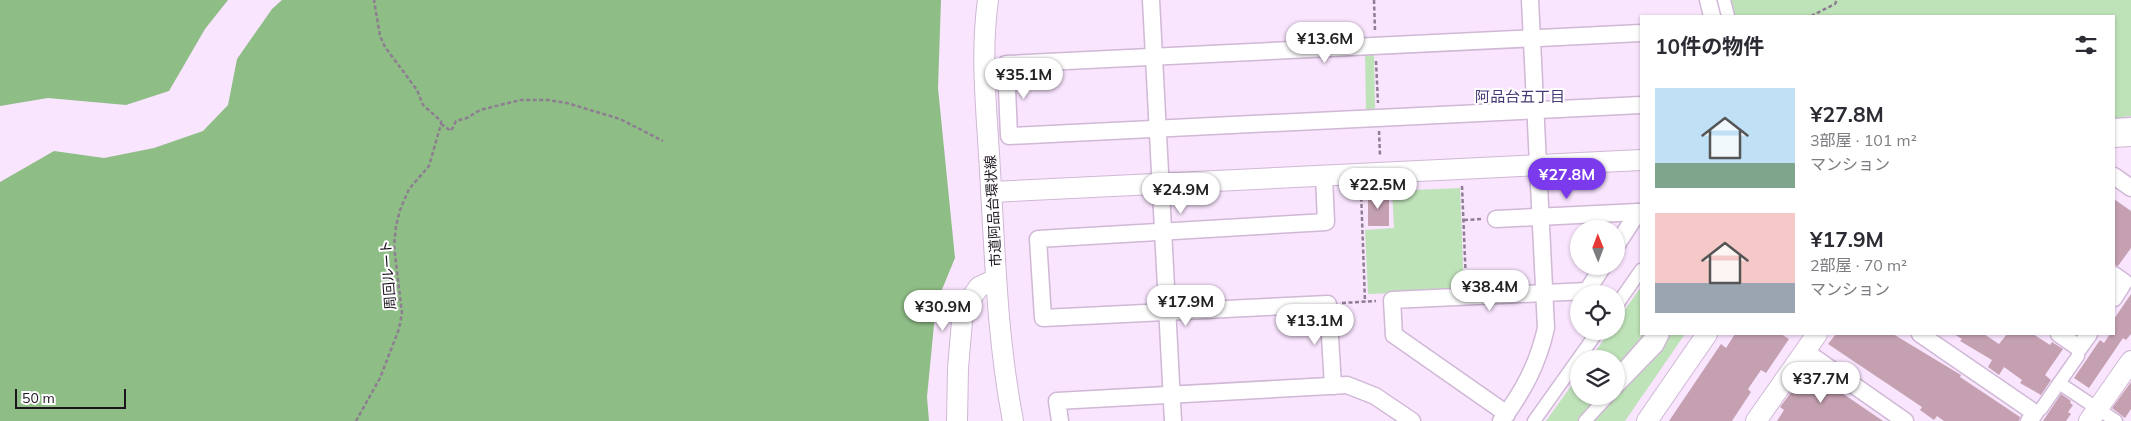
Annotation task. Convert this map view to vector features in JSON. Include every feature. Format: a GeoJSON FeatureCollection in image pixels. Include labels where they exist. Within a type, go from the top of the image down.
{"type":"FeatureCollection","features":[{"type":"Feature","properties":{"kind":"street","name":"市道阿品台環状線"},"geometry":{"type":"LineString","coordinates":[[988,0],[984,48],[996,279],[1000,340],[1013,421]]}},
{"type":"Feature","properties":{"kind":"street"},"geometry":{"type":"LineString","coordinates":[[1151,0],[1173,421]]}},
{"type":"Feature","properties":{"kind":"street"},"geometry":{"type":"LineString","coordinates":[[1530,0],[1540,217],[1544,294],[1546,328],[1540,354],[1517,400],[1504,417],[1394,336],[1392,300],[1467,298],[1544,294],[1587,291],[1597,275]]}},
{"type":"Feature","properties":{"kind":"street"},"geometry":{"type":"LineString","coordinates":[[1708,0],[1712,15]]}},
{"type":"Feature","properties":{"kind":"street"},"geometry":{"type":"LineString","coordinates":[[1724,0],[1728,15]]}},
{"type":"Feature","properties":{"kind":"street"},"geometry":{"type":"LineString","coordinates":[[1640,32],[1006,64],[1009,136],[1640,105]]}},
{"type":"Feature","properties":{"kind":"street"},"geometry":{"type":"LineString","coordinates":[[2115,125],[2131,124]]}},
{"type":"Feature","properties":{"kind":"street"},"geometry":{"type":"LineString","coordinates":[[2115,137],[2131,136]]}},
{"type":"Feature","properties":{"kind":"street"},"geometry":{"type":"LineString","coordinates":[[992,192],[1640,160]]}},
{"type":"Feature","properties":{"kind":"street"},"geometry":{"type":"LineString","coordinates":[[1324,176],[1326,222],[1038,239],[1043,318],[1328,304],[1334,386]]}},
{"type":"Feature","properties":{"kind":"street"},"geometry":{"type":"LineString","coordinates":[[2115,177],[2131,188]]}},
{"type":"Feature","properties":{"kind":"street"},"geometry":{"type":"LineString","coordinates":[[1496,219],[1638,212],[1625,232]]}},
{"type":"Feature","properties":{"kind":"street"},"geometry":{"type":"LineString","coordinates":[[1625,293],[1640,271]]}},
{"type":"Feature","properties":{"kind":"street"},"geometry":{"type":"LineString","coordinates":[[2115,296],[2123,278]]}},
{"type":"Feature","properties":{"kind":"street"},"geometry":{"type":"LineString","coordinates":[[957,421],[958,368],[963,310],[979,286],[996,279]]}},
{"type":"Feature","properties":{"kind":"street"},"geometry":{"type":"LineString","coordinates":[[1625,367],[1653,335]]}},
{"type":"Feature","properties":{"kind":"street"},"geometry":{"type":"LineString","coordinates":[[1625,379],[1657,346],[1662,335]]}},
{"type":"Feature","properties":{"kind":"street"},"geometry":{"type":"LineString","coordinates":[[1647,421],[1706,335]]}},
{"type":"Feature","properties":{"kind":"street"},"geometry":{"type":"LineString","coordinates":[[1760,419],[1816,335]]}},
{"type":"Feature","properties":{"kind":"street"},"geometry":{"type":"LineString","coordinates":[[1921,335],[2032,417],[2042,409],[2078,356],[2079,348],[2088,335]]}},
{"type":"Feature","properties":{"kind":"street"},"geometry":{"type":"LineString","coordinates":[[2060,335],[2079,348]]}},
{"type":"Feature","properties":{"kind":"street"},"geometry":{"type":"LineString","coordinates":[[1534,421],[1592,340]]}},
{"type":"Feature","properties":{"kind":"street"},"geometry":{"type":"LineString","coordinates":[[1805,351],[1905,421]]}},
{"type":"Feature","properties":{"kind":"street"},"geometry":{"type":"LineString","coordinates":[[2094,415],[2131,361]]}},
{"type":"Feature","properties":{"kind":"street"},"geometry":{"type":"LineString","coordinates":[[2059,383],[2094,415],[2116,421]]}},
{"type":"Feature","properties":{"kind":"street"},"geometry":{"type":"LineString","coordinates":[[1060,421],[1057,401],[1346,385],[1375,396],[1412,421]]}},
{"type":"Feature","properties":{"kind":"street"},"geometry":{"type":"LineString","coordinates":[[1585,421],[1600,405]]}},
{"type":"Feature","properties":{"kind":"path"},"geometry":{"type":"LineString","coordinates":[[374,0],[380,36],[385,47],[417,90],[423,105],[441,121],[441,124],[451,131],[456,121],[467,118],[480,110],[520,100],[548,100],[567,103],[620,119],[663,141]]}},
{"type":"Feature","properties":{"kind":"path"},"geometry":{"type":"LineString","coordinates":[[1374,0],[1376,46]]}},
{"type":"Feature","properties":{"kind":"path"},"geometry":{"type":"LineString","coordinates":[[1813,15],[1835,4],[1837,0]]}},
{"type":"Feature","properties":{"kind":"path"},"geometry":{"type":"LineString","coordinates":[[1377,75],[1377,90]]}},
{"type":"Feature","properties":{"kind":"path","name":"周回ルート"},"geometry":{"type":"LineString","coordinates":[[356,421],[380,378],[399,329],[402,313],[394,246],[396,226],[400,210],[409,189],[429,166],[441,124]]}},
{"type":"Feature","properties":{"kind":"path"},"geometry":{"type":"LineString","coordinates":[[1462,169],[1467,298]]}},
{"type":"Feature","properties":{"kind":"path"},"geometry":{"type":"LineString","coordinates":[[1361,174],[1365,302]]}},
{"type":"Feature","properties":{"kind":"path"},"geometry":{"type":"LineString","coordinates":[[1328,304],[1392,300]]}},
{"type":"Feature","properties":{"kind":"green space"},"geometry":{"type":"Polygon","coordinates":[[[0,0],[228,0],[205,29],[169,91],[126,105],[48,98],[0,106],[0,0]]]}},
{"type":"Feature","properties":{"kind":"green space"},"geometry":{"type":"Polygon","coordinates":[[[282,0],[941,0],[938,88],[955,258],[936,304],[927,397],[929,421],[0,421],[0,182],[54,151],[104,158],[154,148],[203,131],[228,105],[237,59],[272,9],[282,0]]]}},
{"type":"Feature","properties":{"kind":"green space"},"geometry":{"type":"Polygon","coordinates":[[[1731,0],[2131,0],[2131,116],[2115,118],[2115,15],[1735,15],[1731,0]]]}},
{"type":"Feature","properties":{"kind":"green space"},"geometry":{"type":"Polygon","coordinates":[[[1365,54],[1374,54],[1375,110],[1366,110],[1365,54]]]}},
{"type":"Feature","properties":{"kind":"green space"},"geometry":{"type":"Polygon","coordinates":[[[1460,188],[1464,290],[1368,294],[1365,230],[1394,228],[1392,191],[1460,188]]]}},
{"type":"Feature","properties":{"kind":"green space"},"geometry":{"type":"Polygon","coordinates":[[[1640,288],[1640,335],[1684,335],[1625,421],[1546,421],[1570,388],[1570,405],[1625,405],[1625,350],[1596,350],[1604,340],[1625,340],[1625,309],[1640,288]]]}},
{"type":"Feature","properties":{"kind":"building"},"geometry":{"type":"Polygon","coordinates":[[[1368,194],[1389,194],[1389,226],[1368,226],[1368,194]]]}},
{"type":"Feature","properties":{"kind":"building"},"geometry":{"type":"Polygon","coordinates":[[[2115,200],[2131,211],[2131,248],[2118,266],[2115,265],[2115,200]]]}},
{"type":"Feature","properties":{"kind":"building"},"geometry":{"type":"Polygon","coordinates":[[[2131,294],[2131,334],[2126,340],[2123,338],[2089,388],[2074,378],[2100,340],[2104,343],[2109,335],[2115,335],[2115,318],[2131,294]]]}},
{"type":"Feature","properties":{"kind":"building"},"geometry":{"type":"Polygon","coordinates":[[[1734,335],[1783,335],[1789,339],[1766,373],[1761,370],[1748,389],[1751,392],[1732,421],[1669,421],[1721,344],[1726,348],[1734,335]]]}},
{"type":"Feature","properties":{"kind":"building"},"geometry":{"type":"Polygon","coordinates":[[[1835,335],[1895,335],[1961,375],[1960,377],[2020,417],[2019,421],[1944,421],[1937,416],[1934,420],[1920,410],[1922,407],[1828,344],[1835,335]]]}},
{"type":"Feature","properties":{"kind":"building"},"geometry":{"type":"Polygon","coordinates":[[[1956,335],[1986,335],[1999,344],[2006,335],[2035,335],[2050,345],[2052,342],[2063,349],[2045,375],[2051,380],[2041,395],[2020,383],[2022,380],[2004,367],[1999,375],[1988,367],[1992,360],[1960,341],[1962,339],[1956,335]]]}},
{"type":"Feature","properties":{"kind":"building"},"geometry":{"type":"Polygon","coordinates":[[[1809,369],[1883,421],[1777,421],[1784,410],[1780,407],[1809,369]]]}},
{"type":"Feature","properties":{"kind":"building"},"geometry":{"type":"Polygon","coordinates":[[[2131,382],[2131,409],[2125,418],[2112,408],[2131,382]]]}},
{"type":"Feature","properties":{"kind":"building"},"geometry":{"type":"Polygon","coordinates":[[[2061,394],[2071,401],[2070,403],[2073,405],[2068,412],[2071,414],[2066,421],[2043,421],[2061,394]]]}},
{"type":"Feature","properties":{"kind":"district","name":"阿品台五丁目"},"geometry":{"type":"Point","coordinates":[1520,96]}}]}
